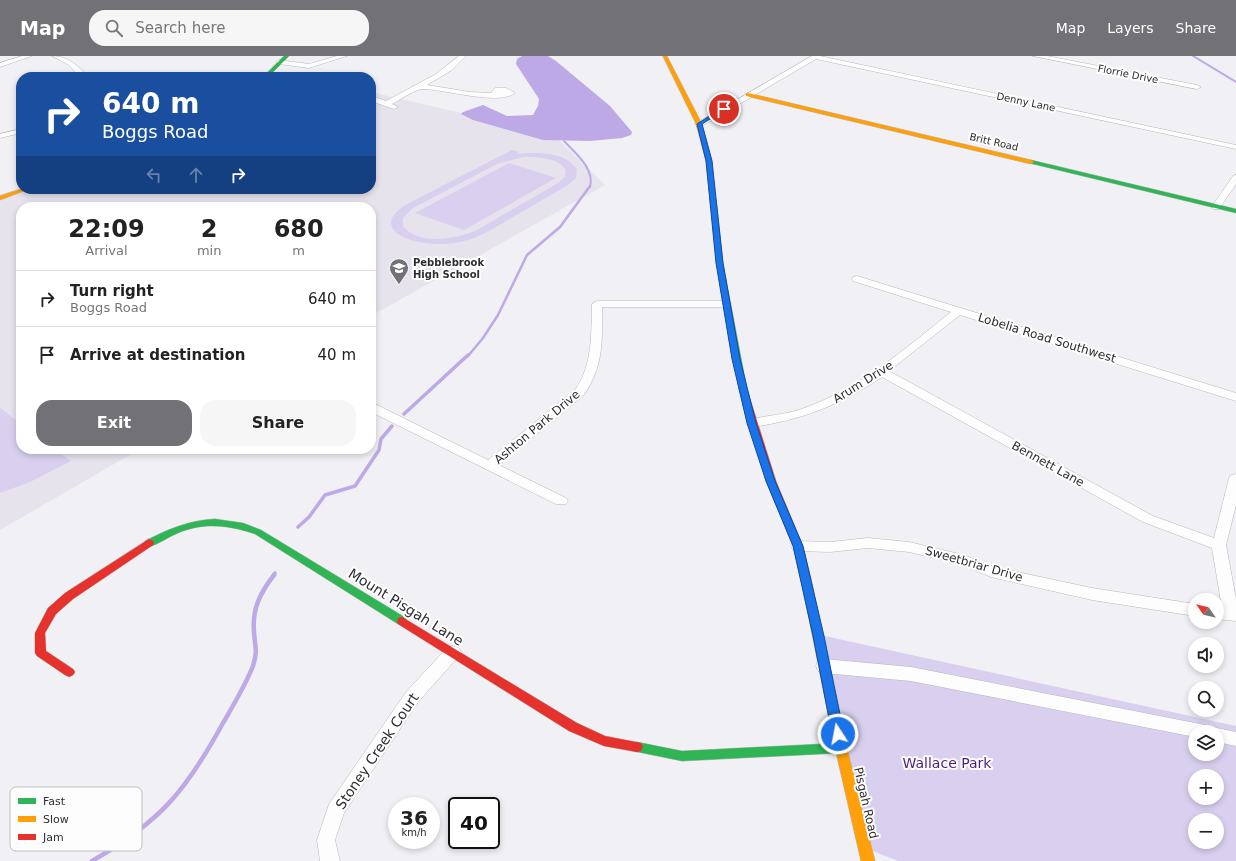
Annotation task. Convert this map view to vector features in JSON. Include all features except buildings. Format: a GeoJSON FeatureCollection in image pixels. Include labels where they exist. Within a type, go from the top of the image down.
{"type":"FeatureCollection","features":[{"type":"Feature","properties":{"kind":"street"},"geometry":{"type":"LineString","coordinates":[[0,65],[29,56]]}},
{"type":"Feature","properties":{"kind":"street"},"geometry":{"type":"LineString","coordinates":[[55,56],[71,64],[79,72]]}},
{"type":"Feature","properties":{"kind":"street"},"geometry":{"type":"LineString","coordinates":[[271,72],[283,59],[309,66],[344,56]]}},
{"type":"Feature","properties":{"kind":"street"},"geometry":{"type":"LineString","coordinates":[[386,104],[420,86],[463,56]]}},
{"type":"Feature","properties":{"kind":"street","name":"Pisgah Road"},"geometry":{"type":"LineString","coordinates":[[665,56],[700,124],[709,161],[720,263],[736,359],[752,423],[771,481],[798,546],[841,748],[868,861]]}},
{"type":"Feature","properties":{"kind":"street"},"geometry":{"type":"LineString","coordinates":[[700,124],[816,56]]}},
{"type":"Feature","properties":{"kind":"street","name":"Denny Lane"},"geometry":{"type":"LineString","coordinates":[[816,56],[1236,147]]}},
{"type":"Feature","properties":{"kind":"street","name":"Florrie Drive"},"geometry":{"type":"LineString","coordinates":[[1036,56],[1050,57],[1197,87]]}},
{"type":"Feature","properties":{"kind":"street"},"geometry":{"type":"LineString","coordinates":[[420,86],[470,94],[493,95]]}},
{"type":"Feature","properties":{"kind":"street","name":"Britt Road"},"geometry":{"type":"LineString","coordinates":[[748,95],[1236,211]]}},
{"type":"Feature","properties":{"kind":"street"},"geometry":{"type":"LineString","coordinates":[[376,100],[396,108]]}},
{"type":"Feature","properties":{"kind":"street"},"geometry":{"type":"LineString","coordinates":[[0,136],[16,132]]}},
{"type":"Feature","properties":{"kind":"street"},"geometry":{"type":"LineString","coordinates":[[1216,207],[1236,178]]}},
{"type":"Feature","properties":{"kind":"street"},"geometry":{"type":"LineString","coordinates":[[0,198],[16,192]]}},
{"type":"Feature","properties":{"kind":"street","name":"Lobelia Road Southwest"},"geometry":{"type":"LineString","coordinates":[[857,279],[1236,397]]}},
{"type":"Feature","properties":{"kind":"street","name":"Ashton Park Drive"},"geometry":{"type":"LineString","coordinates":[[490,466],[579,393],[585,385],[595,363],[597,304],[727,304]]}},
{"type":"Feature","properties":{"kind":"street","name":"Arum Drive"},"geometry":{"type":"LineString","coordinates":[[752,423],[768,422],[796,416],[822,406],[882,372],[959,310]]}},
{"type":"Feature","properties":{"kind":"street","name":"Bennett Lane"},"geometry":{"type":"LineString","coordinates":[[882,372],[1148,518],[1219,545]]}},
{"type":"Feature","properties":{"kind":"street"},"geometry":{"type":"LineString","coordinates":[[376,409],[561,501]]}},
{"type":"Feature","properties":{"kind":"street"},"geometry":{"type":"LineString","coordinates":[[1228,614],[1219,545],[1236,478]]}},
{"type":"Feature","properties":{"kind":"street","name":"Mount Pisgah Lane"},"geometry":{"type":"LineString","coordinates":[[69,672],[41,653],[40,633],[52,611],[69,596],[151,542],[193,523],[214,522],[238,524],[258,532],[573,727],[604,741],[682,756],[841,748]]}},
{"type":"Feature","properties":{"kind":"street","name":"Sweetbriar Drive"},"geometry":{"type":"LineString","coordinates":[[798,546],[830,547],[868,544],[909,546],[964,560],[999,574],[1092,594],[1188,609]]}},
{"type":"Feature","properties":{"kind":"street","name":"Stoney Creek Court"},"geometry":{"type":"LineString","coordinates":[[330,861],[326,840],[336,810],[374,751],[412,697],[453,652]]}},
{"type":"Feature","properties":{"kind":"street"},"geometry":{"type":"LineString","coordinates":[[824,666],[911,674],[1188,729]]}},
{"type":"Feature","properties":{"kind":"street"},"geometry":{"type":"LineString","coordinates":[[1224,736],[1236,739]]}},
{"type":"Feature","properties":{"kind":"shaded area"},"geometry":{"type":"Polygon","coordinates":[[[522,56],[548,56],[556,61],[610,106],[632,132],[631,135],[622,138],[590,141],[543,140],[473,120],[461,114],[483,105],[507,116],[533,115],[538,106],[539,99],[516,64],[517,59],[522,56]]]}},
{"type":"Feature","properties":{"kind":"shaded area","name":"Pebblebrook High School"},"geometry":{"type":"Polygon","coordinates":[[[376,93],[525,128],[558,139],[605,185],[376,313],[376,202],[16,202],[16,454],[131,454],[0,530],[0,196],[16,191],[16,194],[376,194],[376,93]]]}},
{"type":"Feature","properties":{"kind":"green space"},"geometry":{"type":"Polygon","coordinates":[[[512,150],[519,152],[516,154],[540,153],[557,156],[572,163],[577,169],[576,178],[568,185],[488,232],[463,241],[447,244],[431,244],[408,239],[400,235],[394,231],[391,225],[392,219],[405,205],[512,150]],[[523,157],[497,164],[413,208],[403,218],[403,226],[418,236],[428,238],[449,238],[469,233],[477,230],[558,183],[565,177],[566,170],[558,162],[541,158],[523,157]]]}},
{"type":"Feature","properties":{"kind":"green space"},"geometry":{"type":"Polygon","coordinates":[[[509,163],[556,178],[464,230],[415,213],[509,163]]]}},
{"type":"Feature","properties":{"kind":"green space"},"geometry":{"type":"Polygon","coordinates":[[[0,408],[16,420],[16,454],[62,454],[71,461],[30,482],[0,493],[0,408]]]}},
{"type":"Feature","properties":{"kind":"green space","name":"Wallace Park"},"geometry":{"type":"Polygon","coordinates":[[[820,635],[1188,716],[1188,717],[1195,717],[1236,726],[1236,861],[898,861],[865,848],[820,635]]]}},
{"type":"Feature","properties":{"kind":"waterway"},"geometry":{"type":"LineString","coordinates":[[1193,56],[1236,82]]}},
{"type":"Feature","properties":{"kind":"waterway"},"geometry":{"type":"LineString","coordinates":[[564,141],[587,167],[590,173],[590,187]]}},
{"type":"Feature","properties":{"kind":"waterway"},"geometry":{"type":"LineString","coordinates":[[468,356],[483,338],[498,315],[527,255],[560,227],[590,186]]}},
{"type":"Feature","properties":{"kind":"waterway"},"geometry":{"type":"LineString","coordinates":[[404,414],[468,355]]}},
{"type":"Feature","properties":{"kind":"waterway"},"geometry":{"type":"LineString","coordinates":[[298,527],[309,517],[325,495],[355,486],[379,450],[381,439],[392,426]]}},
{"type":"Feature","properties":{"kind":"waterway"},"geometry":{"type":"LineString","coordinates":[[142,828],[169,803],[183,786],[210,747],[239,695],[255,661],[254,616],[258,602],[274,575]]}},
{"type":"Feature","properties":{"kind":"waterway"},"geometry":{"type":"LineString","coordinates":[[92,861],[109,851]]}},
{"type":"Feature","properties":{"kind":"traffic: fast"},"geometry":{"type":"LineString","coordinates":[[270,72],[287,56]]}},
{"type":"Feature","properties":{"kind":"traffic: fast"},"geometry":{"type":"LineString","coordinates":[[1031,162],[1236,211]]}},
{"type":"Feature","properties":{"kind":"traffic: fast"},"geometry":{"type":"LineString","coordinates":[[713,199],[720,263],[743,389]]}},
{"type":"Feature","properties":{"kind":"traffic: fast"},"geometry":{"type":"LineString","coordinates":[[149,543],[190,525],[215,522],[229,523],[243,527],[258,532],[402,621]]}},
{"type":"Feature","properties":{"kind":"traffic: fast"},"geometry":{"type":"LineString","coordinates":[[637,747],[682,756],[841,748]]}},
{"type":"Feature","properties":{"kind":"traffic: slow"},"geometry":{"type":"LineString","coordinates":[[665,56],[699,124],[709,161],[713,199]]}},
{"type":"Feature","properties":{"kind":"traffic: slow"},"geometry":{"type":"LineString","coordinates":[[748,95],[1031,162]]}},
{"type":"Feature","properties":{"kind":"traffic: slow"},"geometry":{"type":"LineString","coordinates":[[0,198],[16,192]]}},
{"type":"Feature","properties":{"kind":"traffic: slow"},"geometry":{"type":"LineString","coordinates":[[806,579],[841,748],[868,861]]}},
{"type":"Feature","properties":{"kind":"traffic: jam"},"geometry":{"type":"LineString","coordinates":[[743,389],[771,481],[798,546],[806,579]]}},
{"type":"Feature","properties":{"kind":"traffic: jam"},"geometry":{"type":"LineString","coordinates":[[69,672],[41,653],[40,633],[52,611],[69,596],[149,543]]}},
{"type":"Feature","properties":{"kind":"traffic: jam"},"geometry":{"type":"LineString","coordinates":[[402,621],[573,727],[604,741],[637,747]]}},
{"type":"Feature","properties":{"kind":"place","name":"Pebblebrook High School"},"geometry":{"type":"Point","coordinates":[399,285]}},
{"type":"Feature","properties":{"kind":"route"},"geometry":{"type":"LineString","coordinates":[[724,109],[700,124],[709,161],[720,263],[736,359],[752,423],[771,481],[798,546],[819,636],[838,734]]}}]}
